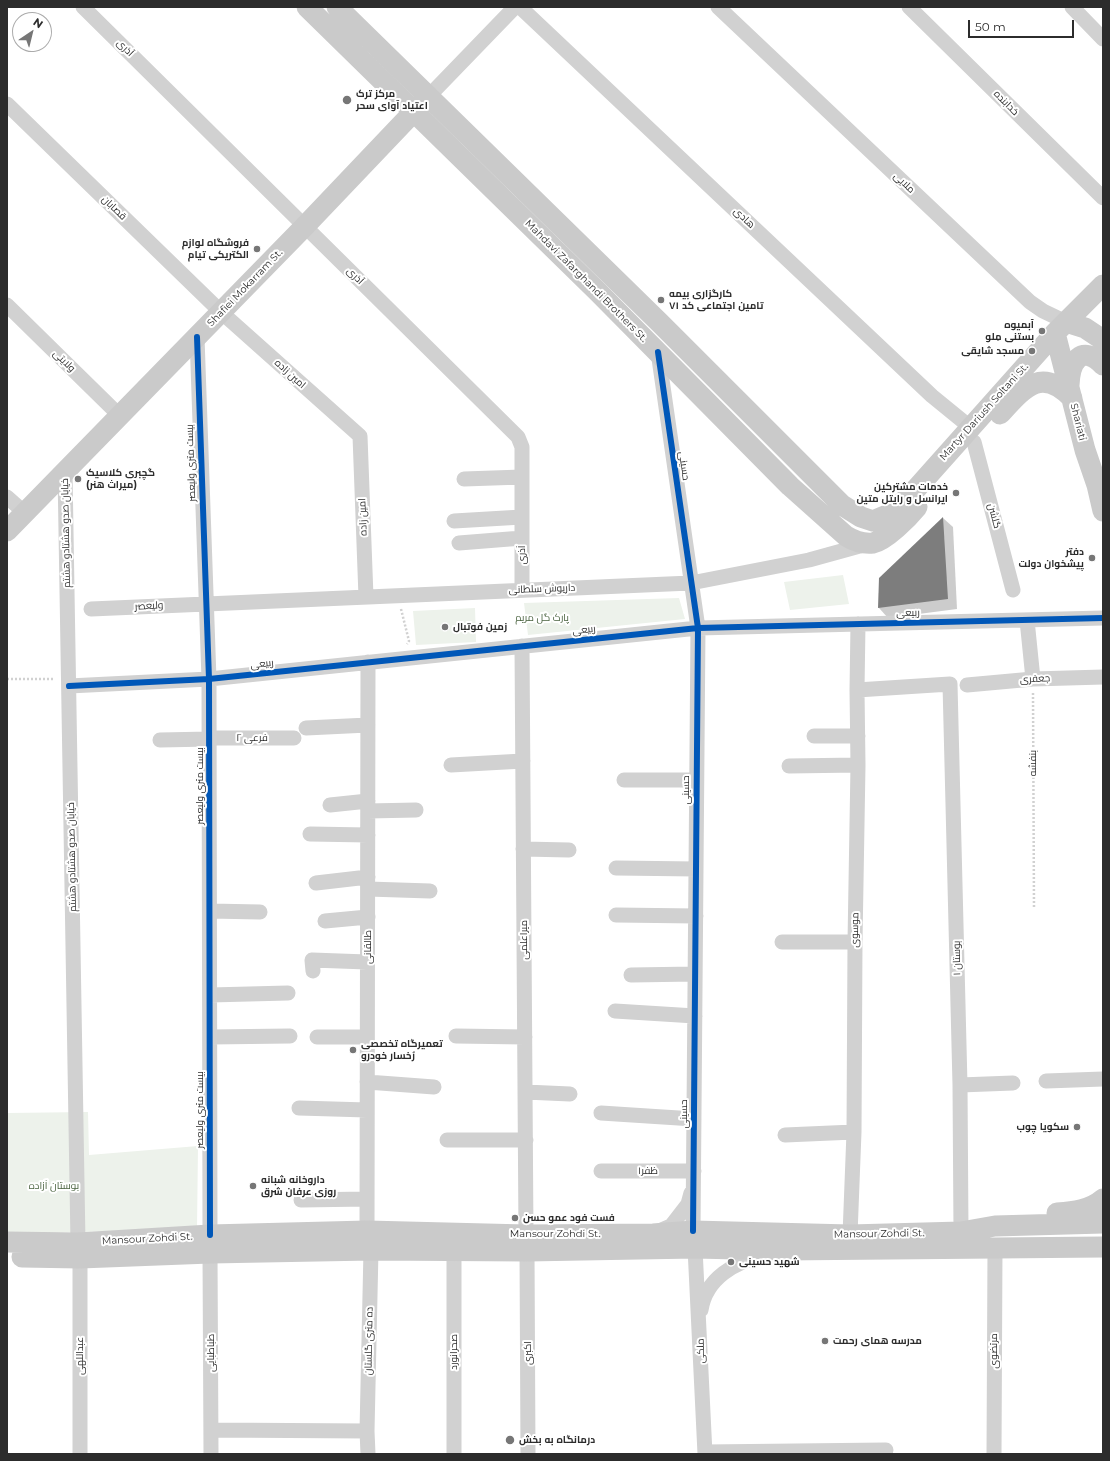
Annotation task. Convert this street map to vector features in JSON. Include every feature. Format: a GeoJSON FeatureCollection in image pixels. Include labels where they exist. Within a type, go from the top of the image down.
{"type":"FeatureCollection","features":[{"type":"Feature","properties":{"kind":"main road","name":"Mahdavi Zafarghandi Brothers St."},"geometry":{"type":"LineString","coordinates":[[307,7],[658,352],[790,486],[846,536],[856,542],[873,543]]}},
{"type":"Feature","properties":{"kind":"main road"},"geometry":{"type":"LineString","coordinates":[[337,7],[660,323],[842,505],[861,517],[873,521],[892,513],[920,493]]}},
{"type":"Feature","properties":{"kind":"main road","name":"Shafiei Mokarram St."},"geometry":{"type":"LineString","coordinates":[[7,531],[305,226],[429,96]]}},
{"type":"Feature","properties":{"kind":"main road","name":"Martyr Dariush Soltani St."},"geometry":{"type":"LineString","coordinates":[[920,493],[972,434],[1061,328],[1103,285]]}},
{"type":"Feature","properties":{"kind":"main road"},"geometry":{"type":"LineString","coordinates":[[658,352],[660,323]]}},
{"type":"Feature","properties":{"kind":"main road","name":"ملایی"},"geometry":{"type":"LineString","coordinates":[[1061,328],[1085,328],[1103,340]]}},
{"type":"Feature","properties":{"kind":"main road","name":"Shariati"},"geometry":{"type":"LineString","coordinates":[[1061,328],[1070,391],[1103,511]]}},
{"type":"Feature","properties":{"kind":"main road"},"geometry":{"type":"LineString","coordinates":[[1070,391],[1070,373],[1073,363],[1078,358],[1088,355],[1096,358],[1103,365]]}},
{"type":"Feature","properties":{"kind":"main road","name":"Martyr Dariush Soltani St."},"geometry":{"type":"LineString","coordinates":[[972,434],[1030,386],[1041,381],[1057,385],[1070,391]]}},
{"type":"Feature","properties":{"kind":"main road"},"geometry":{"type":"LineString","coordinates":[[1085,450],[1088,458],[1097,463],[1103,463]]}},
{"type":"Feature","properties":{"kind":"main road"},"geometry":{"type":"LineString","coordinates":[[873,543],[889,534],[911,514],[920,493]]}},
{"type":"Feature","properties":{"kind":"main road"},"geometry":{"type":"LineString","coordinates":[[995,1226],[1015,1217],[1077,1212],[1098,1203],[1103,1198]]}},
{"type":"Feature","properties":{"kind":"main road","name":"Mansour Zohdi St."},"geometry":{"type":"LineString","coordinates":[[7,1256],[79,1250],[210,1244],[369,1241],[527,1243],[961,1232],[995,1226],[1103,1223]]}},
{"type":"Feature","properties":{"kind":"main road","name":"Mansour Zohdi St."},"geometry":{"type":"LineString","coordinates":[[369,1241],[454,1251],[527,1243],[653,1234],[782,1250],[1103,1247]]}},
{"type":"Feature","properties":{"kind":"main road","name":"Mansour Zohdi St."},"geometry":{"type":"LineString","coordinates":[[7,1242],[79,1250]]}},
{"type":"Feature","properties":{"kind":"street","name":"آذری"},"geometry":{"type":"LineString","coordinates":[[83,7],[518,436],[522,447],[522,590]]}},
{"type":"Feature","properties":{"kind":"street"},"geometry":{"type":"LineString","coordinates":[[429,96],[515,7]]}},
{"type":"Feature","properties":{"kind":"street","name":"هادی"},"geometry":{"type":"LineString","coordinates":[[520,7],[972,434]]}},
{"type":"Feature","properties":{"kind":"street","name":"ملایی"},"geometry":{"type":"LineString","coordinates":[[718,7],[1030,302],[1043,311],[1061,328]]}},
{"type":"Feature","properties":{"kind":"street","name":"خدابنده"},"geometry":{"type":"LineString","coordinates":[[910,7],[1103,198]]}},
{"type":"Feature","properties":{"kind":"street"},"geometry":{"type":"LineString","coordinates":[[1072,7],[1103,39]]}},
{"type":"Feature","properties":{"kind":"street","name":"قصابان"},"geometry":{"type":"LineString","coordinates":[[7,104],[221,312]]}},
{"type":"Feature","properties":{"kind":"street","name":"ولایتی"},"geometry":{"type":"LineString","coordinates":[[7,305],[120,416]]}},
{"type":"Feature","properties":{"kind":"street","name":"امين زاده"},"geometry":{"type":"LineString","coordinates":[[221,312],[360,436]]}},
{"type":"Feature","properties":{"kind":"street","name":"بیست متری ولیعصر"},"geometry":{"type":"LineString","coordinates":[[197,337],[210,738],[210,1244]]}},
{"type":"Feature","properties":{"kind":"street","name":"حسینی"},"geometry":{"type":"LineString","coordinates":[[658,352],[698,628],[693,1187],[694,1239]]}},
{"type":"Feature","properties":{"kind":"street","name":"گلشن"},"geometry":{"type":"LineString","coordinates":[[972,434],[1013,590]]}},
{"type":"Feature","properties":{"kind":"street","name":"امین زاده"},"geometry":{"type":"LineString","coordinates":[[360,436],[366,597]]}},
{"type":"Feature","properties":{"kind":"street","name":"خیابان صدو هشتادو هشتم"},"geometry":{"type":"LineString","coordinates":[[65,472],[79,1250]]}},
{"type":"Feature","properties":{"kind":"street"},"geometry":{"type":"LineString","coordinates":[[464,479],[522,477]]}},
{"type":"Feature","properties":{"kind":"street"},"geometry":{"type":"LineString","coordinates":[[7,497],[25,513]]}},
{"type":"Feature","properties":{"kind":"street"},"geometry":{"type":"LineString","coordinates":[[454,521],[522,517]]}},
{"type":"Feature","properties":{"kind":"street"},"geometry":{"type":"LineString","coordinates":[[459,543],[522,538]]}},
{"type":"Feature","properties":{"kind":"street","name":"داریوش سلطانی"},"geometry":{"type":"LineString","coordinates":[[206,603],[691,583],[809,560],[873,543]]}},
{"type":"Feature","properties":{"kind":"street","name":"ولیعصر"},"geometry":{"type":"LineString","coordinates":[[91,609],[206,603]]}},
{"type":"Feature","properties":{"kind":"street","name":"ربیعی"},"geometry":{"type":"LineString","coordinates":[[69,686],[209,679],[698,628],[1103,618]]}},
{"type":"Feature","properties":{"kind":"street"},"geometry":{"type":"LineString","coordinates":[[1027,620],[1032,679]]}},
{"type":"Feature","properties":{"kind":"street","name":"موسوی"},"geometry":{"type":"LineString","coordinates":[[850,1235],[854,1132],[854,942],[858,766],[858,624]]}},
{"type":"Feature","properties":{"kind":"street","name":"میراعلمی"},"geometry":{"type":"LineString","coordinates":[[522,646],[527,1243]]}},
{"type":"Feature","properties":{"kind":"street","name":"طالقانی"},"geometry":{"type":"LineString","coordinates":[[368,662],[367,1199],[369,1241]]}},
{"type":"Feature","properties":{"kind":"street","name":"جعفری"},"geometry":{"type":"LineString","coordinates":[[967,685],[1032,679],[1103,676]]}},
{"type":"Feature","properties":{"kind":"street","name":"بوستان ۱"},"geometry":{"type":"LineString","coordinates":[[857,690],[950,684],[960,1085],[961,1232]]}},
{"type":"Feature","properties":{"kind":"street"},"geometry":{"type":"LineString","coordinates":[[306,728],[368,725]]}},
{"type":"Feature","properties":{"kind":"street"},"geometry":{"type":"LineString","coordinates":[[814,736],[858,736]]}},
{"type":"Feature","properties":{"kind":"street","name":"فرعی ۲"},"geometry":{"type":"LineString","coordinates":[[160,740],[210,738],[294,738]]}},
{"type":"Feature","properties":{"kind":"street"},"geometry":{"type":"LineString","coordinates":[[452,764],[523,761]]}},
{"type":"Feature","properties":{"kind":"street"},"geometry":{"type":"LineString","coordinates":[[789,766],[858,766]]}},
{"type":"Feature","properties":{"kind":"street"},"geometry":{"type":"LineString","coordinates":[[624,780],[696,780]]}},
{"type":"Feature","properties":{"kind":"street"},"geometry":{"type":"LineString","coordinates":[[330,805],[368,806],[416,810]]}},
{"type":"Feature","properties":{"kind":"street"},"geometry":{"type":"LineString","coordinates":[[310,834],[368,835]]}},
{"type":"Feature","properties":{"kind":"street"},"geometry":{"type":"LineString","coordinates":[[523,849],[569,850]]}},
{"type":"Feature","properties":{"kind":"street"},"geometry":{"type":"LineString","coordinates":[[616,868],[696,869]]}},
{"type":"Feature","properties":{"kind":"street"},"geometry":{"type":"LineString","coordinates":[[316,883],[368,883],[430,891]]}},
{"type":"Feature","properties":{"kind":"street"},"geometry":{"type":"LineString","coordinates":[[210,911],[260,912]]}},
{"type":"Feature","properties":{"kind":"street"},"geometry":{"type":"LineString","coordinates":[[616,915],[696,916]]}},
{"type":"Feature","properties":{"kind":"street"},"geometry":{"type":"LineString","coordinates":[[325,921],[368,917]]}},
{"type":"Feature","properties":{"kind":"street"},"geometry":{"type":"LineString","coordinates":[[782,942],[854,942]]}},
{"type":"Feature","properties":{"kind":"street"},"geometry":{"type":"LineString","coordinates":[[313,971],[312,960],[368,962]]}},
{"type":"Feature","properties":{"kind":"street"},"geometry":{"type":"LineString","coordinates":[[631,975],[695,974]]}},
{"type":"Feature","properties":{"kind":"street"},"geometry":{"type":"LineString","coordinates":[[210,995],[288,993]]}},
{"type":"Feature","properties":{"kind":"street"},"geometry":{"type":"LineString","coordinates":[[615,1011],[695,1016]]}},
{"type":"Feature","properties":{"kind":"street"},"geometry":{"type":"LineString","coordinates":[[210,1037],[290,1036]]}},
{"type":"Feature","properties":{"kind":"street"},"geometry":{"type":"LineString","coordinates":[[456,1036],[525,1037]]}},
{"type":"Feature","properties":{"kind":"street"},"geometry":{"type":"LineString","coordinates":[[317,1037],[367,1037]]}},
{"type":"Feature","properties":{"kind":"street"},"geometry":{"type":"LineString","coordinates":[[1046,1081],[1103,1078]]}},
{"type":"Feature","properties":{"kind":"street"},"geometry":{"type":"LineString","coordinates":[[367,1082],[434,1088]]}},
{"type":"Feature","properties":{"kind":"street"},"geometry":{"type":"LineString","coordinates":[[960,1085],[1013,1084]]}},
{"type":"Feature","properties":{"kind":"street"},"geometry":{"type":"LineString","coordinates":[[525,1092],[570,1094]]}},
{"type":"Feature","properties":{"kind":"street"},"geometry":{"type":"LineString","coordinates":[[299,1108],[367,1110]]}},
{"type":"Feature","properties":{"kind":"street"},"geometry":{"type":"LineString","coordinates":[[601,1113],[694,1119]]}},
{"type":"Feature","properties":{"kind":"street"},"geometry":{"type":"LineString","coordinates":[[786,1135],[854,1132]]}},
{"type":"Feature","properties":{"kind":"street"},"geometry":{"type":"LineString","coordinates":[[447,1140],[526,1140]]}},
{"type":"Feature","properties":{"kind":"street","name":"ظفر۱"},"geometry":{"type":"LineString","coordinates":[[601,1171],[694,1171]]}},
{"type":"Feature","properties":{"kind":"street"},"geometry":{"type":"LineString","coordinates":[[653,1234],[671,1226],[679,1217],[688,1204],[693,1187]]}},
{"type":"Feature","properties":{"kind":"street"},"geometry":{"type":"LineString","coordinates":[[301,1200],[367,1199]]}},
{"type":"Feature","properties":{"kind":"street","name":"ملکی"},"geometry":{"type":"LineString","coordinates":[[694,1239],[700,1321],[705,1453]]}},
{"type":"Feature","properties":{"kind":"street","name":"ده متری گلستان"},"geometry":{"type":"LineString","coordinates":[[368,1454],[369,1241]]}},
{"type":"Feature","properties":{"kind":"street","name":"اکبری"},"geometry":{"type":"LineString","coordinates":[[527,1243],[528,1454]]}},
{"type":"Feature","properties":{"kind":"street","name":"طباطبایی"},"geometry":{"type":"LineString","coordinates":[[210,1244],[211,1454]]}},
{"type":"Feature","properties":{"kind":"street","name":"مرتضوی"},"geometry":{"type":"LineString","coordinates":[[994,1454],[995,1248]]}},
{"type":"Feature","properties":{"kind":"street","name":"عبداللهی"},"geometry":{"type":"LineString","coordinates":[[79,1250],[80,1454]]}},
{"type":"Feature","properties":{"kind":"street"},"geometry":{"type":"LineString","coordinates":[[700,1321],[703,1302],[712,1285],[727,1270],[747,1259],[782,1250]]}},
{"type":"Feature","properties":{"kind":"street","name":"صحرانورد"},"geometry":{"type":"LineString","coordinates":[[454,1251],[454,1454]]}},
{"type":"Feature","properties":{"kind":"street"},"geometry":{"type":"LineString","coordinates":[[211,1430],[367,1431]]}},
{"type":"Feature","properties":{"kind":"street"},"geometry":{"type":"LineString","coordinates":[[705,1453],[886,1450]]}},
{"type":"Feature","properties":{"kind":"path"},"geometry":{"type":"LineString","coordinates":[[397,595],[410,640],[397,659]]}},
{"type":"Feature","properties":{"kind":"path"},"geometry":{"type":"LineString","coordinates":[[7,679],[59,679],[69,686]]}},
{"type":"Feature","properties":{"kind":"green space"},"geometry":{"type":"Polygon","coordinates":[[[843,575],[849,604],[790,610],[784,582],[843,575]]]}},
{"type":"Feature","properties":{"kind":"green space","name":"پارک گل مریم"},"geometry":{"type":"Polygon","coordinates":[[[679,598],[685,619],[528,635],[524,603],[679,598]]]}},
{"type":"Feature","properties":{"kind":"green space","name":"زمین فوتبال"},"geometry":{"type":"Polygon","coordinates":[[[475,608],[476,642],[416,645],[413,611],[475,608]]]}},
{"type":"Feature","properties":{"kind":"green space","name":"بوستان آزاده"},"geometry":{"type":"Polygon","coordinates":[[[88,1112],[89,1155],[198,1146],[197,1229],[7,1234],[7,1113],[88,1112]]]}},
{"type":"Feature","properties":{"kind":"building"},"geometry":{"type":"Polygon","coordinates":[[[943,517],[948,599],[878,608],[879,578],[943,517]]]}},
{"type":"Feature","properties":{"kind":"cycle path"},"geometry":{"type":"LineString","coordinates":[[197,337],[209,679],[210,1235]]}},
{"type":"Feature","properties":{"kind":"cycle path"},"geometry":{"type":"LineString","coordinates":[[658,352],[698,628],[693,1231]]}},
{"type":"Feature","properties":{"kind":"cycle path"},"geometry":{"type":"LineString","coordinates":[[69,686],[209,679],[698,628],[1103,618]]}},
{"type":"Feature","properties":{"kind":"place","name":"مرکز ترک اعتیاد آوای سحر"},"geometry":{"type":"Point","coordinates":[347,100]}},
{"type":"Feature","properties":{"kind":"place","name":"فروشگاه لوازم الکتریکی تیام"},"geometry":{"type":"Point","coordinates":[257,249]}},
{"type":"Feature","properties":{"kind":"place","name":"کارگزاری بیمه تامین اجتماعی کد ۷۱"},"geometry":{"type":"Point","coordinates":[661,300]}},
{"type":"Feature","properties":{"kind":"place","name":"آبمیوه بستنی مِلو"},"geometry":{"type":"Point","coordinates":[1042,331]}},
{"type":"Feature","properties":{"kind":"place","name":"مسجد شایقی"},"geometry":{"type":"Point","coordinates":[1032,351]}},
{"type":"Feature","properties":{"kind":"place","name":"گچبری کلاسیک (میراث هنر)"},"geometry":{"type":"Point","coordinates":[78,479]}},
{"type":"Feature","properties":{"kind":"place","name":"خدمات مشترکین ایرانسل و رایتل متین"},"geometry":{"type":"Point","coordinates":[956,493]}},
{"type":"Feature","properties":{"kind":"place","name":"دفتر پیشخوان دولت"},"geometry":{"type":"Point","coordinates":[1092,558]}},
{"type":"Feature","properties":{"kind":"place","name":"زمین فوتبال"},"geometry":{"type":"Point","coordinates":[445,627]}},
{"type":"Feature","properties":{"kind":"place","name":"تعمیرگاه تخصصی رُخسار خودرو"},"geometry":{"type":"Point","coordinates":[353,1050]}},
{"type":"Feature","properties":{"kind":"place","name":"سکویا چوب"},"geometry":{"type":"Point","coordinates":[1077,1127]}},
{"type":"Feature","properties":{"kind":"place","name":"داروخانه شبانه روزی عرفان شرق"},"geometry":{"type":"Point","coordinates":[253,1186]}},
{"type":"Feature","properties":{"kind":"place","name":"فست فود عمو حسن"},"geometry":{"type":"Point","coordinates":[515,1218]}},
{"type":"Feature","properties":{"kind":"place","name":"شهید حسینی"},"geometry":{"type":"Point","coordinates":[731,1262]}},
{"type":"Feature","properties":{"kind":"place","name":"مدرسه همای رحمت"},"geometry":{"type":"Point","coordinates":[825,1341]}},
{"type":"Feature","properties":{"kind":"place","name":"درمانگاه به بخش"},"geometry":{"type":"Point","coordinates":[510,1440]}}]}
